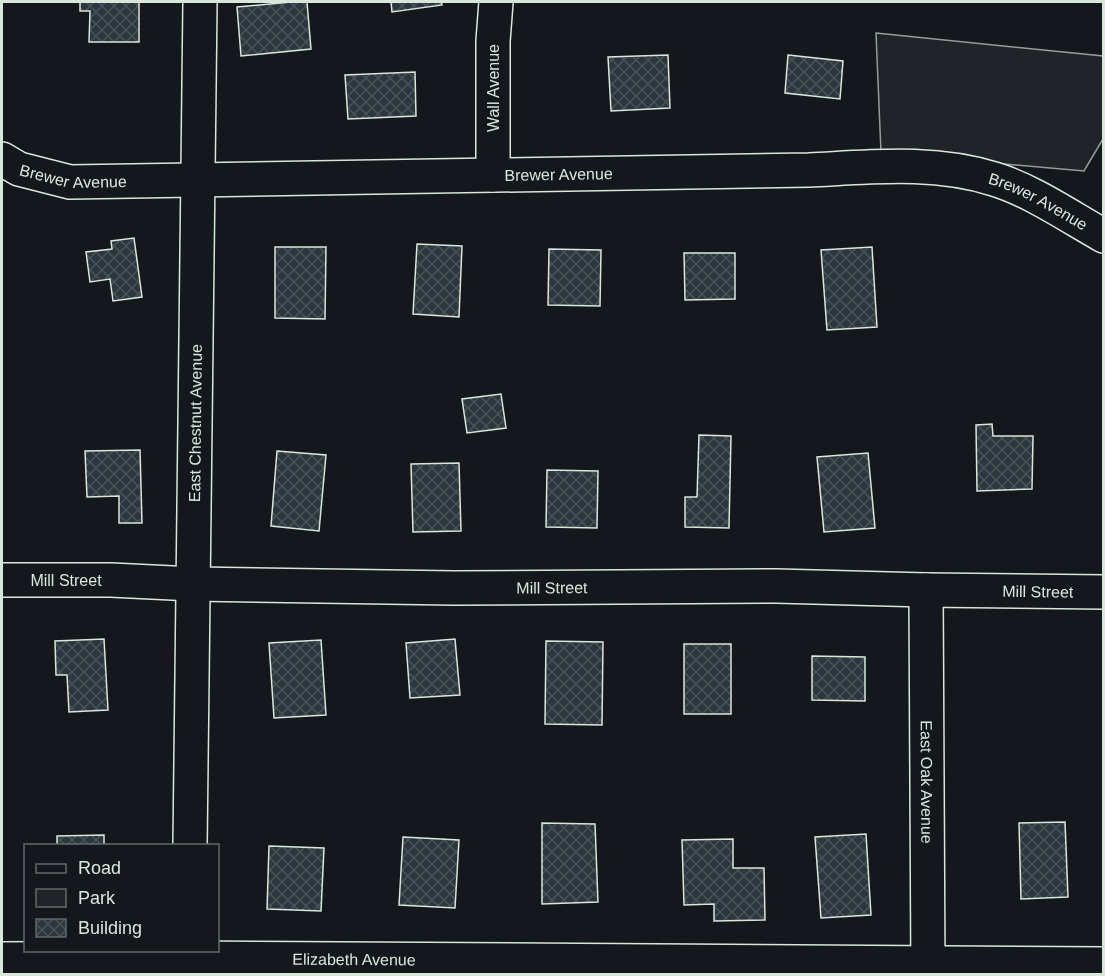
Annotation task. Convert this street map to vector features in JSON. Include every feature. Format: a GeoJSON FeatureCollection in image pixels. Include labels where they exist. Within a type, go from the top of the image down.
{"type":"FeatureCollection","features":[{"type":"Feature","properties":{"kind":"street","name":"East Chestnut Avenue"},"geometry":{"type":"LineString","coordinates":[[190,844],[200,2]]}},
{"type":"Feature","properties":{"kind":"street","name":"Wall Avenue"},"geometry":{"type":"LineString","coordinates":[[493,175],[493,41],[496,2]]}},
{"type":"Feature","properties":{"kind":"street","name":"Brewer Avenue"},"geometry":{"type":"LineString","coordinates":[[2,159],[19,169],[70,182],[809,170],[896,166],[948,168],[995,179],[1036,197],[1104,236]]}},
{"type":"Feature","properties":{"kind":"street","name":"Mill Street"},"geometry":{"type":"LineString","coordinates":[[2,580],[111,580],[193,584],[454,588],[776,586],[1104,592]]}},
{"type":"Feature","properties":{"kind":"street","name":"East Oak Avenue"},"geometry":{"type":"LineString","coordinates":[[926,590],[928,969]]}},
{"type":"Feature","properties":{"kind":"street","name":"Elizabeth Avenue"},"geometry":{"type":"LineString","coordinates":[[2,959],[928,969],[1104,964]]}},
{"type":"Feature","properties":{"kind":"green space"},"geometry":{"type":"Polygon","coordinates":[[[876,33],[1103,56],[1103,139],[1084,171],[881,153],[876,33]]]}},
{"type":"Feature","properties":{"kind":"building"},"geometry":{"type":"Polygon","coordinates":[[[80,2],[139,2],[139,42],[89,42],[90,11],[80,11],[80,2]]]}},
{"type":"Feature","properties":{"kind":"building"},"geometry":{"type":"Polygon","coordinates":[[[307,2],[311,49],[241,56],[237,7],[307,2]]]}},
{"type":"Feature","properties":{"kind":"building"},"geometry":{"type":"Polygon","coordinates":[[[391,2],[441,2],[442,5],[392,12],[391,2]]]}},
{"type":"Feature","properties":{"kind":"building"},"geometry":{"type":"Polygon","coordinates":[[[668,55],[670,108],[611,111],[608,57],[668,55]]]}},
{"type":"Feature","properties":{"kind":"building"},"geometry":{"type":"Polygon","coordinates":[[[788,55],[843,61],[840,99],[785,93],[788,55]]]}},
{"type":"Feature","properties":{"kind":"building"},"geometry":{"type":"Polygon","coordinates":[[[415,72],[416,116],[348,119],[345,75],[415,72]]]}},
{"type":"Feature","properties":{"kind":"building"},"geometry":{"type":"Polygon","coordinates":[[[134,238],[142,297],[113,301],[110,279],[90,282],[86,252],[112,249],[111,241],[134,238]]]}},
{"type":"Feature","properties":{"kind":"building"},"geometry":{"type":"Polygon","coordinates":[[[417,244],[462,246],[459,317],[413,314],[417,244]]]}},
{"type":"Feature","properties":{"kind":"building"},"geometry":{"type":"Polygon","coordinates":[[[275,247],[326,247],[325,319],[275,318],[275,247]]]}},
{"type":"Feature","properties":{"kind":"building"},"geometry":{"type":"Polygon","coordinates":[[[872,247],[877,327],[827,330],[821,250],[872,247]]]}},
{"type":"Feature","properties":{"kind":"building"},"geometry":{"type":"Polygon","coordinates":[[[549,249],[601,250],[600,306],[548,305],[549,249]]]}},
{"type":"Feature","properties":{"kind":"building"},"geometry":{"type":"Polygon","coordinates":[[[684,253],[735,253],[735,299],[685,300],[684,253]]]}},
{"type":"Feature","properties":{"kind":"building"},"geometry":{"type":"Polygon","coordinates":[[[501,394],[506,428],[467,433],[462,399],[501,394]]]}},
{"type":"Feature","properties":{"kind":"building"},"geometry":{"type":"Polygon","coordinates":[[[992,424],[993,436],[1033,436],[1032,489],[977,491],[976,425],[992,424]]]}},
{"type":"Feature","properties":{"kind":"building"},"geometry":{"type":"Polygon","coordinates":[[[699,435],[731,436],[729,528],[685,527],[685,497],[697,497],[699,435]]]}},
{"type":"Feature","properties":{"kind":"building"},"geometry":{"type":"Polygon","coordinates":[[[140,450],[142,523],[119,523],[119,496],[87,497],[85,451],[140,450]]]}},
{"type":"Feature","properties":{"kind":"building"},"geometry":{"type":"Polygon","coordinates":[[[277,451],[326,455],[319,531],[271,526],[277,451]]]}},
{"type":"Feature","properties":{"kind":"building"},"geometry":{"type":"Polygon","coordinates":[[[868,453],[875,528],[824,532],[817,457],[868,453]]]}},
{"type":"Feature","properties":{"kind":"building"},"geometry":{"type":"Polygon","coordinates":[[[459,463],[461,531],[413,532],[411,464],[459,463]]]}},
{"type":"Feature","properties":{"kind":"building"},"geometry":{"type":"Polygon","coordinates":[[[547,470],[598,471],[597,528],[546,527],[547,470]]]}},
{"type":"Feature","properties":{"kind":"building"},"geometry":{"type":"Polygon","coordinates":[[[104,639],[108,710],[69,712],[67,675],[56,675],[55,641],[104,639]]]}},
{"type":"Feature","properties":{"kind":"building"},"geometry":{"type":"Polygon","coordinates":[[[455,639],[460,695],[410,698],[406,643],[455,639]]]}},
{"type":"Feature","properties":{"kind":"building"},"geometry":{"type":"Polygon","coordinates":[[[321,640],[326,715],[274,718],[269,643],[321,640]]]}},
{"type":"Feature","properties":{"kind":"building"},"geometry":{"type":"Polygon","coordinates":[[[546,641],[603,642],[602,725],[545,724],[546,641]]]}},
{"type":"Feature","properties":{"kind":"building"},"geometry":{"type":"Polygon","coordinates":[[[684,644],[731,644],[731,714],[684,714],[684,644]]]}},
{"type":"Feature","properties":{"kind":"building"},"geometry":{"type":"Polygon","coordinates":[[[812,656],[865,657],[865,701],[812,700],[812,656]]]}},
{"type":"Feature","properties":{"kind":"building"},"geometry":{"type":"Polygon","coordinates":[[[1065,822],[1068,897],[1021,899],[1019,823],[1065,822]]]}},
{"type":"Feature","properties":{"kind":"building"},"geometry":{"type":"Polygon","coordinates":[[[542,823],[595,824],[598,902],[542,904],[542,823]]]}},
{"type":"Feature","properties":{"kind":"building"},"geometry":{"type":"Polygon","coordinates":[[[866,834],[871,915],[821,918],[815,837],[866,834]]]}},
{"type":"Feature","properties":{"kind":"building"},"geometry":{"type":"Polygon","coordinates":[[[104,835],[104,844],[57,844],[57,836],[104,835]]]}},
{"type":"Feature","properties":{"kind":"building"},"geometry":{"type":"Polygon","coordinates":[[[403,837],[459,840],[455,908],[399,905],[403,837]]]}},
{"type":"Feature","properties":{"kind":"building"},"geometry":{"type":"Polygon","coordinates":[[[733,839],[733,868],[764,868],[765,920],[714,921],[714,904],[684,905],[682,840],[733,839]]]}},
{"type":"Feature","properties":{"kind":"building"},"geometry":{"type":"Polygon","coordinates":[[[269,846],[324,848],[321,911],[267,909],[269,846]]]}}]}
